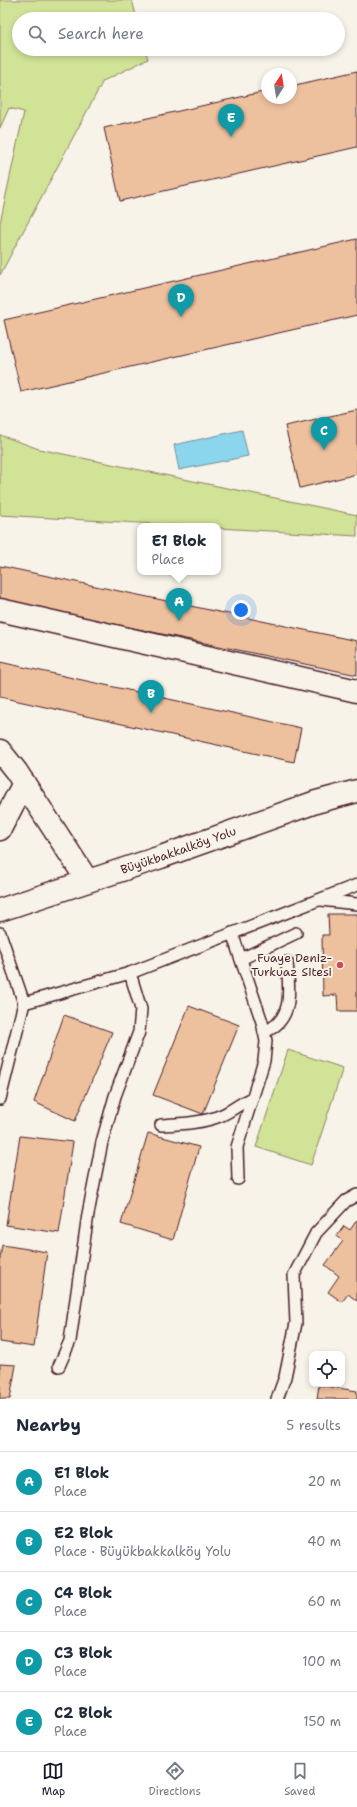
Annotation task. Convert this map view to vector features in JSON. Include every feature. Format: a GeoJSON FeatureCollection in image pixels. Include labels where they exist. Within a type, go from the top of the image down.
{"type":"FeatureCollection","features":[{"type":"Feature","properties":{"kind":"street"},"geometry":{"type":"LineString","coordinates":[[0,610],[357,691]]}},
{"type":"Feature","properties":{"kind":"street"},"geometry":{"type":"LineString","coordinates":[[0,751],[16,771],[87,880]]}},
{"type":"Feature","properties":{"kind":"street"},"geometry":{"type":"LineString","coordinates":[[0,829],[24,783]]}},
{"type":"Feature","properties":{"kind":"street","name":"Büyükbakkalköy Yolu"},"geometry":{"type":"LineString","coordinates":[[0,910],[87,880],[161,858],[316,802],[357,791]]}},
{"type":"Feature","properties":{"kind":"lane"},"geometry":{"type":"LineString","coordinates":[[24,1003],[130,973],[357,885]]}},
{"type":"Feature","properties":{"kind":"lane"},"geometry":{"type":"LineString","coordinates":[[318,900],[357,904]]}},
{"type":"Feature","properties":{"kind":"lane"},"geometry":{"type":"LineString","coordinates":[[0,933],[24,1003],[0,1099]]}},
{"type":"Feature","properties":{"kind":"lane"},"geometry":{"type":"LineString","coordinates":[[232,933],[264,1032],[266,1051],[237,1147],[238,1179]]}},
{"type":"Feature","properties":{"kind":"lane"},"geometry":{"type":"LineString","coordinates":[[241,959],[296,933]]}},
{"type":"Feature","properties":{"kind":"lane"},"geometry":{"type":"LineString","coordinates":[[264,1032],[277,1024],[284,1016],[288,1008],[287,962]]}},
{"type":"Feature","properties":{"kind":"lane"},"geometry":{"type":"LineString","coordinates":[[59,1366],[70,1341],[88,1214],[102,1142],[115,1096],[139,1032],[141,1009],[130,973]]}},
{"type":"Feature","properties":{"kind":"lane"},"geometry":{"type":"LineString","coordinates":[[161,1124],[192,1122],[214,1118],[230,1111],[246,1100],[252,1098]]}},
{"type":"Feature","properties":{"kind":"lane"},"geometry":{"type":"LineString","coordinates":[[277,1399],[285,1377],[296,1323],[294,1275],[316,1233],[346,1201],[357,1195]]}},
{"type":"Feature","properties":{"kind":"green space"},"geometry":{"type":"Polygon","coordinates":[[[0,0],[132,0],[135,12],[12,12],[12,56],[147,56],[148,59],[103,81],[0,275],[0,223],[24,112],[9,108],[0,128],[0,0]]]}},
{"type":"Feature","properties":{"kind":"green space"},"geometry":{"type":"Polygon","coordinates":[[[0,435],[39,449],[357,515],[357,536],[221,528],[221,523],[138,523],[0,515],[0,435]]]}},
{"type":"Feature","properties":{"kind":"green space"},"geometry":{"type":"Polygon","coordinates":[[[288,1050],[343,1068],[311,1165],[256,1147],[288,1050]]]}},
{"type":"Feature","properties":{"kind":"water"},"geometry":{"type":"Polygon","coordinates":[[[242,430],[248,456],[179,470],[174,445],[242,430]]]}},
{"type":"Feature","properties":{"kind":"building"},"geometry":{"type":"Polygon","coordinates":[[[357,71],[357,147],[120,201],[104,128],[261,92],[261,104],[297,104],[297,85],[357,71]]]}},
{"type":"Feature","properties":{"kind":"building"},"geometry":{"type":"Polygon","coordinates":[[[357,239],[357,315],[21,392],[4,320],[357,239]]]}},
{"type":"Feature","properties":{"kind":"building"},"geometry":{"type":"Polygon","coordinates":[[[357,410],[357,474],[300,488],[285,426],[357,410]]]}},
{"type":"Feature","properties":{"kind":"building"},"geometry":{"type":"Polygon","coordinates":[[[0,566],[357,641],[357,675],[0,600],[0,566]]]}},
{"type":"Feature","properties":{"kind":"building"},"geometry":{"type":"Polygon","coordinates":[[[0,662],[301,728],[294,762],[0,697],[0,662]]]}},
{"type":"Feature","properties":{"kind":"building","name":"Fuaye Deniz- Turkuaz Sitesi"},"geometry":{"type":"Polygon","coordinates":[[[328,914],[357,914],[357,1011],[338,1011],[337,995],[323,996],[322,935],[329,935],[328,914]]]}},
{"type":"Feature","properties":{"kind":"building"},"geometry":{"type":"Polygon","coordinates":[[[189,1006],[239,1025],[203,1114],[153,1095],[189,1006]]]}},
{"type":"Feature","properties":{"kind":"building"},"geometry":{"type":"Polygon","coordinates":[[[64,1015],[112,1032],[75,1121],[34,1102],[64,1015]]]}},
{"type":"Feature","properties":{"kind":"building"},"geometry":{"type":"Polygon","coordinates":[[[148,1133],[199,1147],[173,1240],[121,1224],[148,1133]]]}},
{"type":"Feature","properties":{"kind":"building"},"geometry":{"type":"Polygon","coordinates":[[[20,1136],[73,1142],[59,1233],[6,1225],[20,1136]]]}},
{"type":"Feature","properties":{"kind":"building"},"geometry":{"type":"Polygon","coordinates":[[[357,1220],[357,1301],[348,1294],[342,1302],[328,1292],[339,1276],[325,1265],[343,1241],[337,1236],[344,1226],[350,1230],[357,1220]]]}},
{"type":"Feature","properties":{"kind":"building"},"geometry":{"type":"Polygon","coordinates":[[[2,1245],[47,1252],[34,1347],[0,1342],[0,1259],[2,1245]]]}},
{"type":"Feature","properties":{"kind":"building"},"geometry":{"type":"Polygon","coordinates":[[[0,1364],[16,1365],[10,1399],[0,1399],[0,1364]]]}},
{"type":"Feature","properties":{"kind":"building"},"geometry":{"type":"Polygon","coordinates":[[[319,1387],[332,1387],[357,1391],[357,1399],[317,1399],[319,1387]]]}},
{"type":"Feature","properties":{"kind":"place","name":"C2 Blok"},"geometry":{"type":"Point","coordinates":[231,137]}},
{"type":"Feature","properties":{"kind":"place","name":"C3 Blok"},"geometry":{"type":"Point","coordinates":[181,317]}},
{"type":"Feature","properties":{"kind":"place","name":"C4 Blok"},"geometry":{"type":"Point","coordinates":[324,450]}},
{"type":"Feature","properties":{"kind":"place","name":"E1 Blok"},"geometry":{"type":"Point","coordinates":[179,621]}},
{"type":"Feature","properties":{"kind":"place","name":"E2 Blok"},"geometry":{"type":"Point","coordinates":[151,713]}},
{"type":"Feature","properties":{"kind":"place","name":"Fuaye Deniz- Turkuaz Sitesi"},"geometry":{"type":"Point","coordinates":[340,965]}}]}
